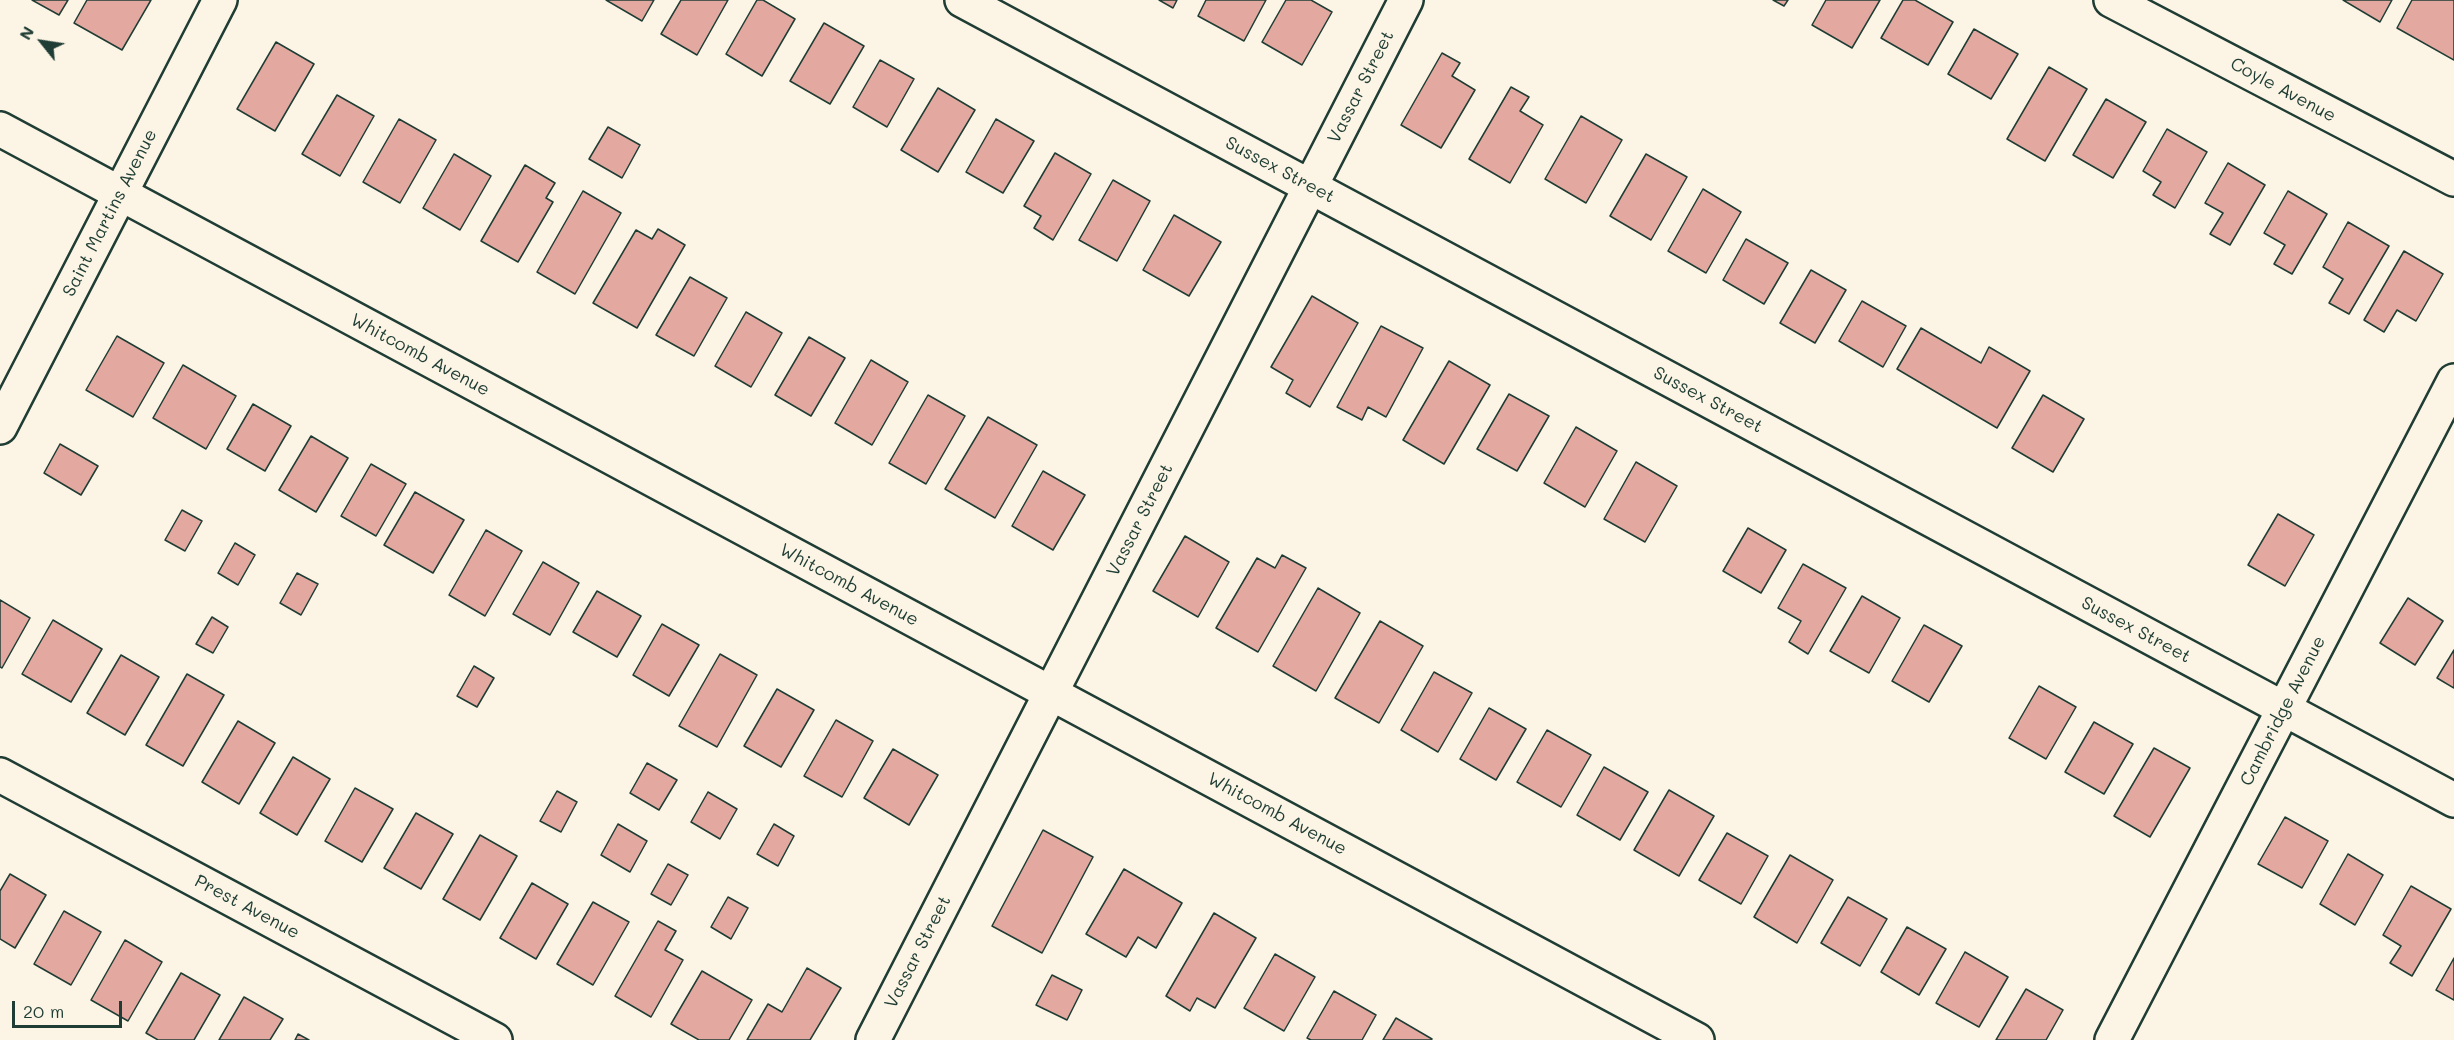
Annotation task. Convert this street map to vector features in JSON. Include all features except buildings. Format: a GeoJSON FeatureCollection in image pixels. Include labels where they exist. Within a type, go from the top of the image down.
{"type":"FeatureCollection","features":[{"type":"Feature","properties":{"kind":"street","name":"Saint Martins Avenue"},"geometry":{"type":"LineString","coordinates":[[0,427],[220,0]]}},
{"type":"Feature","properties":{"kind":"street","name":"Sussex Street"},"geometry":{"type":"LineString","coordinates":[[962,0],[2454,800]]}},
{"type":"Feature","properties":{"kind":"street","name":"Vassar Street"},"geometry":{"type":"LineString","coordinates":[[873,1040],[1406,0]]}},
{"type":"Feature","properties":{"kind":"street","name":"Coyle Avenue"},"geometry":{"type":"LineString","coordinates":[[2111,0],[2454,179]]}},
{"type":"Feature","properties":{"kind":"street","name":"Whitcomb Avenue"},"geometry":{"type":"LineString","coordinates":[[0,129],[1697,1040]]}},
{"type":"Feature","properties":{"kind":"street","name":"Cambridge Avenue"},"geometry":{"type":"LineString","coordinates":[[2112,1040],[2454,381]]}},
{"type":"Feature","properties":{"kind":"street","name":"Prest Avenue"},"geometry":{"type":"LineString","coordinates":[[0,775],[495,1040]]}}]}
